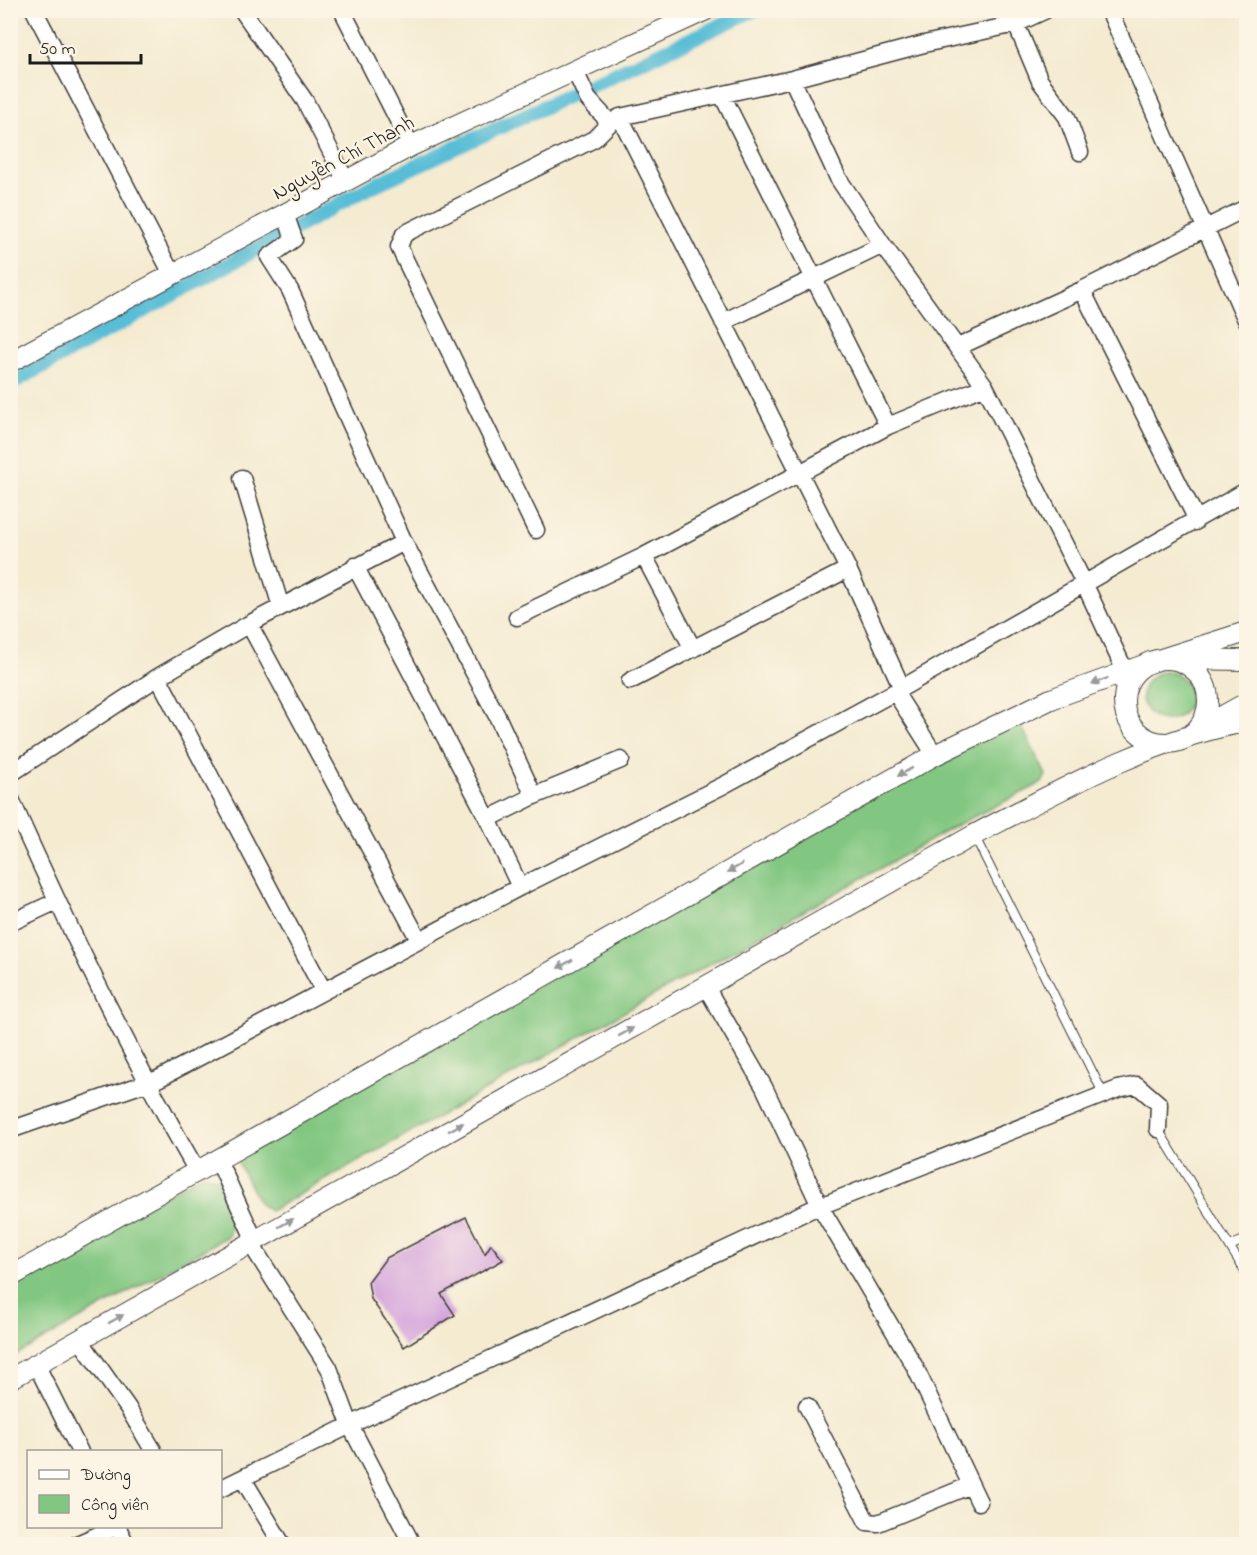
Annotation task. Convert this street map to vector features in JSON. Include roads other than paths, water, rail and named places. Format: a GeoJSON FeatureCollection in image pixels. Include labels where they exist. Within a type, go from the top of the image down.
{"type":"FeatureCollection","features":[{"type":"Feature","properties":{"kind":"street"},"geometry":{"type":"LineString","coordinates":[[34,10],[172,274]]}},
{"type":"Feature","properties":{"kind":"street"},"geometry":{"type":"LineString","coordinates":[[242,10],[305,101],[346,181]]}},
{"type":"Feature","properties":{"kind":"street"},"geometry":{"type":"LineString","coordinates":[[342,10],[411,146]]}},
{"type":"Feature","properties":{"kind":"street","name":"Nguyễn Chí Thanh"},"geometry":{"type":"LineString","coordinates":[[10,362],[172,274],[288,224],[346,181],[411,146],[705,10]]}},
{"type":"Feature","properties":{"kind":"street"},"geometry":{"type":"LineString","coordinates":[[536,531],[399,247],[405,234],[594,139],[615,120],[792,79],[924,44],[1016,24],[1046,10]]}},
{"type":"Feature","properties":{"kind":"street"},"geometry":{"type":"LineString","coordinates":[[1109,10],[1204,230],[1246,320]]}},
{"type":"Feature","properties":{"kind":"street"},"geometry":{"type":"LineString","coordinates":[[1016,24],[1040,81],[1067,117],[1080,152]]}},
{"type":"Feature","properties":{"kind":"street"},"geometry":{"type":"LineString","coordinates":[[575,71],[588,99],[615,120],[723,322],[848,569],[899,690],[935,755]]}},
{"type":"Feature","properties":{"kind":"street"},"geometry":{"type":"LineString","coordinates":[[792,79],[838,178],[883,245],[986,386],[1125,671]]}},
{"type":"Feature","properties":{"kind":"street"},"geometry":{"type":"LineString","coordinates":[[722,95],[888,426]]}},
{"type":"Feature","properties":{"kind":"street"},"geometry":{"type":"LineString","coordinates":[[958,347],[1082,290],[1246,208]]}},
{"type":"Feature","properties":{"kind":"street"},"geometry":{"type":"LineString","coordinates":[[288,224],[294,239],[269,257],[290,290],[404,542],[497,716],[534,796]]}},
{"type":"Feature","properties":{"kind":"street"},"geometry":{"type":"LineString","coordinates":[[723,322],[883,245]]}},
{"type":"Feature","properties":{"kind":"street"},"geometry":{"type":"LineString","coordinates":[[1082,290],[1193,512],[1195,522]]}},
{"type":"Feature","properties":{"kind":"street"},"geometry":{"type":"LineString","coordinates":[[517,617],[644,556],[888,426],[986,386]]}},
{"type":"Feature","properties":{"kind":"street"},"geometry":{"type":"LineString","coordinates":[[242,478],[281,607]]}},
{"type":"Feature","properties":{"kind":"street"},"geometry":{"type":"LineString","coordinates":[[10,1130],[158,1078],[520,887],[724,785],[899,690],[1246,491]]}},
{"type":"Feature","properties":{"kind":"street"},"geometry":{"type":"LineString","coordinates":[[10,774],[158,677],[249,624],[404,542]]}},
{"type":"Feature","properties":{"kind":"street"},"geometry":{"type":"LineString","coordinates":[[644,556],[693,649]]}},
{"type":"Feature","properties":{"kind":"street"},"geometry":{"type":"LineString","coordinates":[[355,566],[488,819],[520,887]]}},
{"type":"Feature","properties":{"kind":"street"},"geometry":{"type":"LineString","coordinates":[[630,681],[848,569]]}},
{"type":"Feature","properties":{"kind":"street"},"geometry":{"type":"LineString","coordinates":[[249,624],[418,940]]}},
{"type":"Feature","properties":{"kind":"street"},"geometry":{"type":"LineString","coordinates":[[1246,632],[1142,666],[1126,688],[1124,701],[1126,715],[1133,726],[1143,736],[1156,741],[1169,742],[1246,722]]}},
{"type":"Feature","properties":{"kind":"street"},"geometry":{"type":"LineString","coordinates":[[1162,660],[1182,662],[1194,670],[1203,681],[1208,694],[1208,708],[1203,721],[1189,736]]}},
{"type":"Feature","properties":{"kind":"street"},"geometry":{"type":"LineString","coordinates":[[10,1277],[935,755],[1051,699],[1125,671],[1162,660],[1246,660]]}},
{"type":"Feature","properties":{"kind":"street"},"geometry":{"type":"LineString","coordinates":[[158,677],[323,990]]}},
{"type":"Feature","properties":{"kind":"street"},"geometry":{"type":"LineString","coordinates":[[10,1379],[975,835],[1084,778],[1189,736],[1246,703]]}},
{"type":"Feature","properties":{"kind":"street"},"geometry":{"type":"LineString","coordinates":[[488,819],[534,796],[621,760]]}},
{"type":"Feature","properties":{"kind":"street"},"geometry":{"type":"LineString","coordinates":[[10,797],[145,1082],[197,1171]]}},
{"type":"Feature","properties":{"kind":"street"},"geometry":{"type":"LineString","coordinates":[[10,923],[57,900]]}},
{"type":"Feature","properties":{"kind":"street"},"geometry":{"type":"LineString","coordinates":[[706,987],[764,1087],[820,1206],[915,1367],[979,1502]]}},
{"type":"Feature","properties":{"kind":"street"},"geometry":{"type":"LineString","coordinates":[[222,1489],[379,1412],[820,1206],[1104,1095],[1137,1085],[1159,1104],[1158,1129]]}},
{"type":"Feature","properties":{"kind":"street"},"geometry":{"type":"LineString","coordinates":[[218,1160],[253,1242],[329,1368],[351,1427],[412,1545]]}},
{"type":"Feature","properties":{"kind":"street"},"geometry":{"type":"LineString","coordinates":[[80,1340],[128,1408],[153,1450]]}},
{"type":"Feature","properties":{"kind":"street"},"geometry":{"type":"LineString","coordinates":[[36,1364],[79,1450]]}},
{"type":"Feature","properties":{"kind":"street"},"geometry":{"type":"LineString","coordinates":[[807,1406],[867,1522],[878,1523],[971,1485]]}},
{"type":"Feature","properties":{"kind":"street"},"geometry":{"type":"LineString","coordinates":[[243,1479],[282,1545]]}},
{"type":"Feature","properties":{"kind":"street"},"geometry":{"type":"LineString","coordinates":[[77,1545],[116,1528]]}},
{"type":"Feature","properties":{"kind":"street"},"geometry":{"type":"LineString","coordinates":[[118,1528],[126,1545]]}},
{"type":"Feature","properties":{"kind":"lane"},"geometry":{"type":"LineString","coordinates":[[975,835],[1104,1095]]}},
{"type":"Feature","properties":{"kind":"lane"},"geometry":{"type":"LineString","coordinates":[[1158,1129],[1246,1273]]}},
{"type":"Feature","properties":{"kind":"lane"},"geometry":{"type":"LineString","coordinates":[[1230,1246],[1246,1239]]}},
{"type":"Feature","properties":{"kind":"waterway"},"geometry":{"type":"LineString","coordinates":[[10,384],[372,186],[754,10]]}}]}
